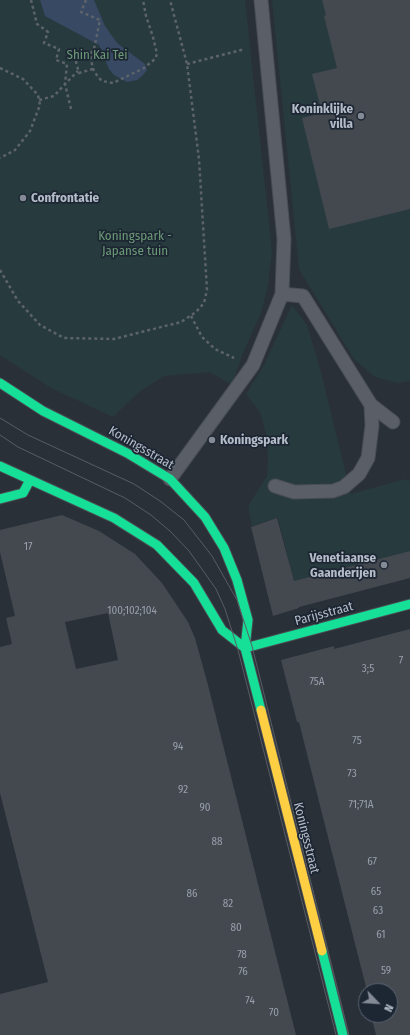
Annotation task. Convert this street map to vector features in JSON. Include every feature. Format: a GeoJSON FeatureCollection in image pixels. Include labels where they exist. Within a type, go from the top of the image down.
{"type":"FeatureCollection","features":[{"type":"Feature","properties":{"kind":"street","name":"Koningsstraat"},"geometry":{"type":"LineString","coordinates":[[0,383],[43,411],[127,453],[170,479],[205,517],[224,548],[237,580],[248,620],[245,648],[343,1035]]}},
{"type":"Feature","properties":{"kind":"street"},"geometry":{"type":"LineString","coordinates":[[0,466],[114,518],[157,545],[194,583],[222,630],[245,648]]}},
{"type":"Feature","properties":{"kind":"street"},"geometry":{"type":"LineString","coordinates":[[0,499],[23,493],[30,480]]}},
{"type":"Feature","properties":{"kind":"street","name":"Parijsstraat"},"geometry":{"type":"LineString","coordinates":[[245,648],[410,604]]}},
{"type":"Feature","properties":{"kind":"lane"},"geometry":{"type":"LineString","coordinates":[[170,479],[253,365],[282,294],[284,239],[261,0]]}},
{"type":"Feature","properties":{"kind":"lane"},"geometry":{"type":"LineString","coordinates":[[282,294],[303,296],[371,405],[393,422]]}},
{"type":"Feature","properties":{"kind":"lane"},"geometry":{"type":"LineString","coordinates":[[275,486],[294,492],[313,493],[333,491],[349,483],[359,474],[368,458],[372,426],[371,405]]}},
{"type":"Feature","properties":{"kind":"path"},"geometry":{"type":"LineString","coordinates":[[31,0],[37,24],[48,32],[44,42],[59,49],[56,60],[67,64],[65,84],[71,109]]}},
{"type":"Feature","properties":{"kind":"path"},"geometry":{"type":"LineString","coordinates":[[78,72],[75,58],[90,54],[94,49],[100,20],[81,12],[86,0]]}},
{"type":"Feature","properties":{"kind":"path"},"geometry":{"type":"LineString","coordinates":[[90,54],[93,69],[102,81],[113,82],[144,68],[155,60],[157,54],[143,0]]}},
{"type":"Feature","properties":{"kind":"path"},"geometry":{"type":"LineString","coordinates":[[0,270],[18,301],[40,325],[64,338],[114,339],[181,322],[204,303],[207,290],[199,159],[187,64],[170,0]]}},
{"type":"Feature","properties":{"kind":"path"},"geometry":{"type":"LineString","coordinates":[[187,64],[265,44]]}},
{"type":"Feature","properties":{"kind":"path"},"geometry":{"type":"LineString","coordinates":[[0,68],[23,79],[38,94],[40,105],[37,119],[30,131],[15,150],[0,158]]}},
{"type":"Feature","properties":{"kind":"path"},"geometry":{"type":"LineString","coordinates":[[39,100],[54,96],[78,72],[93,69]]}},
{"type":"Feature","properties":{"kind":"path"},"geometry":{"type":"LineString","coordinates":[[190,316],[202,337],[215,349],[228,356],[253,365]]}},
{"type":"Feature","properties":{"kind":"green space","name":"Koningspark - Japanse tuin"},"geometry":{"type":"Polygon","coordinates":[[[0,0],[245,0],[272,252],[268,285],[261,313],[243,353],[232,385],[210,372],[164,376],[139,392],[113,417],[51,388],[0,355],[0,0]]]}},
{"type":"Feature","properties":{"kind":"green space"},"geometry":{"type":"Polygon","coordinates":[[[272,0],[410,0],[410,381],[398,383],[375,377],[354,359],[299,269],[272,0]]]}},
{"type":"Feature","properties":{"kind":"green space"},"geometry":{"type":"Polygon","coordinates":[[[292,305],[307,325],[320,368],[351,494],[405,479],[410,481],[410,551],[294,581],[278,518],[252,526],[248,506],[267,476],[268,458],[266,434],[260,412],[246,394],[263,367],[292,305]]]}},
{"type":"Feature","properties":{"kind":"water"},"geometry":{"type":"Polygon","coordinates":[[[40,0],[94,0],[105,26],[117,43],[145,64],[147,70],[137,80],[127,82],[114,75],[109,69],[99,45],[45,16],[40,0]]]}},
{"type":"Feature","properties":{"kind":"building","name":"Koninklijke villa"},"geometry":{"type":"Polygon","coordinates":[[[322,0],[410,0],[410,209],[329,229],[302,118],[322,113],[312,74],[337,68],[324,16],[326,15],[322,0]]]}},
{"type":"Feature","properties":{"kind":"building"},"geometry":{"type":"Polygon","coordinates":[[[62,515],[99,531],[135,554],[162,583],[188,622],[195,638],[208,685],[296,1035],[0,1035],[0,994],[48,982],[0,793],[0,647],[12,644],[6,618],[15,616],[0,552],[0,530],[62,515]],[[108,613],[65,622],[76,669],[118,660],[108,613]]]}},
{"type":"Feature","properties":{"kind":"building","name":"Venetiaanse Gaanderijen"},"geometry":{"type":"Polygon","coordinates":[[[277,518],[294,581],[410,551],[410,578],[299,607],[273,616],[251,527],[277,518]]]}},
{"type":"Feature","properties":{"kind":"building"},"geometry":{"type":"Polygon","coordinates":[[[410,629],[410,1035],[376,1035],[373,1023],[398,1023],[398,983],[365,983],[299,722],[297,722],[281,660],[334,646],[334,649],[410,629]]]}},
{"type":"Feature","properties":{"kind":"tram line"},"geometry":{"type":"LineString","coordinates":[[0,418],[28,435],[134,484],[160,501],[184,520],[212,556],[237,600],[252,646],[349,1035]]}},
{"type":"Feature","properties":{"kind":"tram line"},"geometry":{"type":"LineString","coordinates":[[0,435],[18,447],[125,498],[151,515],[171,532],[189,551],[216,589],[225,609],[238,650],[336,1035]]}},
{"type":"Feature","properties":{"kind":"traffic: fast"},"geometry":{"type":"LineString","coordinates":[[0,383],[43,411],[127,453],[170,479],[205,517],[224,548],[237,580],[248,620],[245,648],[261,710]]}},
{"type":"Feature","properties":{"kind":"traffic: fast"},"geometry":{"type":"LineString","coordinates":[[0,466],[114,518],[157,545],[194,583],[222,630],[245,648]]}},
{"type":"Feature","properties":{"kind":"traffic: fast"},"geometry":{"type":"LineString","coordinates":[[0,499],[23,493],[30,480]]}},
{"type":"Feature","properties":{"kind":"traffic: fast"},"geometry":{"type":"LineString","coordinates":[[245,648],[410,604]]}},
{"type":"Feature","properties":{"kind":"traffic: fast"},"geometry":{"type":"LineString","coordinates":[[322,951],[343,1035]]}},
{"type":"Feature","properties":{"kind":"traffic: slow"},"geometry":{"type":"LineString","coordinates":[[261,710],[322,951]]}},
{"type":"Feature","properties":{"kind":"place","name":"Koninklijke villa"},"geometry":{"type":"Point","coordinates":[361,116]}},
{"type":"Feature","properties":{"kind":"place","name":"Confrontatie"},"geometry":{"type":"Point","coordinates":[23,198]}},
{"type":"Feature","properties":{"kind":"place","name":"Koningspark"},"geometry":{"type":"Point","coordinates":[212,440]}},
{"type":"Feature","properties":{"kind":"place","name":"Venetiaanse Gaanderijen"},"geometry":{"type":"Point","coordinates":[384,565]}},
{"type":"Feature","properties":{"kind":"park label","name":"Shin Kai Tei"},"geometry":{"type":"Point","coordinates":[97,55]}}]}
